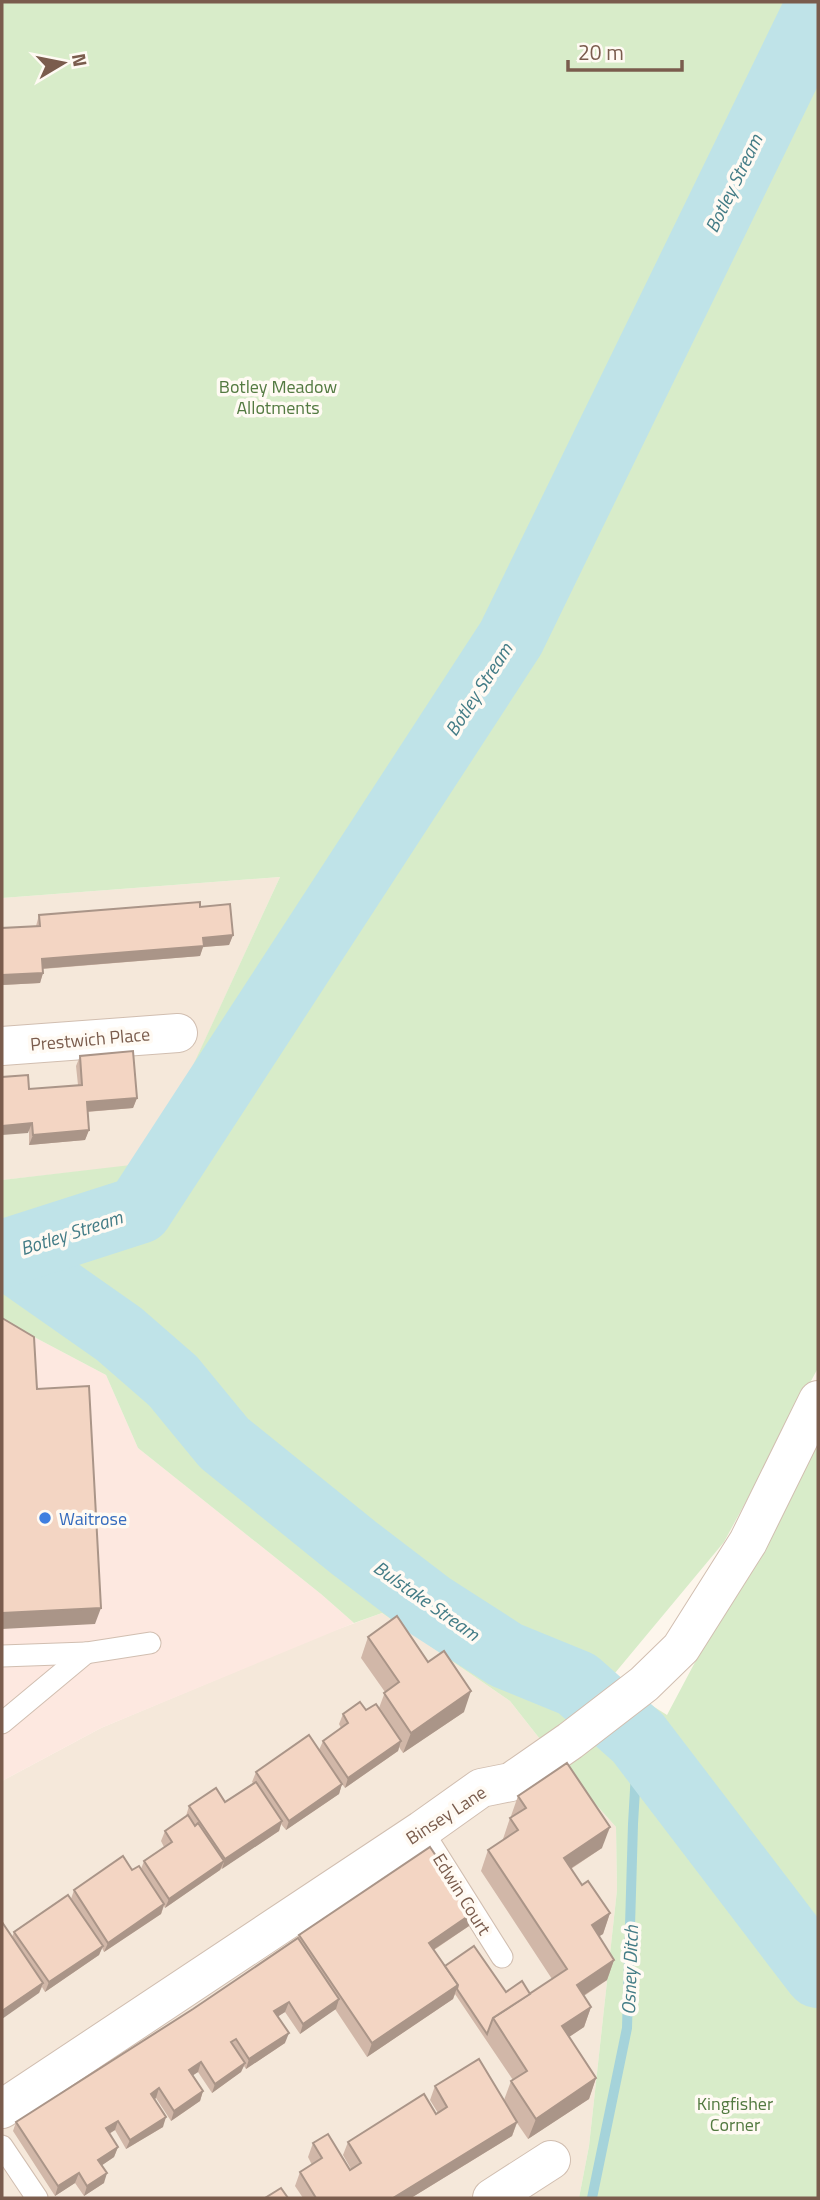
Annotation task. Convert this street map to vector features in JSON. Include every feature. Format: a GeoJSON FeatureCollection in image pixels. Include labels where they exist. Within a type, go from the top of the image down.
{"type":"FeatureCollection","features":[{"type":"Feature","properties":{"kind":"street","name":"Prestwich Place"},"geometry":{"type":"LineString","coordinates":[[2,1046],[178,1032]]}},
{"type":"Feature","properties":{"kind":"street","name":"Binsey Lane"},"geometry":{"type":"LineString","coordinates":[[2,2109],[481,1788],[510,1782],[570,1741],[644,1684],[681,1648],[748,1542],[818,1401]]}},
{"type":"Feature","properties":{"kind":"street"},"geometry":{"type":"LineString","coordinates":[[492,2198],[551,2160]]}},
{"type":"Feature","properties":{"kind":"lane"},"geometry":{"type":"LineString","coordinates":[[2,1656],[86,1653],[150,1643]]}},
{"type":"Feature","properties":{"kind":"lane"},"geometry":{"type":"LineString","coordinates":[[2,1723],[86,1653]]}},
{"type":"Feature","properties":{"kind":"lane","name":"Edwin Court"},"geometry":{"type":"LineString","coordinates":[[422,1830],[502,1957]]}},
{"type":"Feature","properties":{"kind":"lane"},"geometry":{"type":"LineString","coordinates":[[2,2146],[37,2198]]}},
{"type":"Feature","properties":{"kind":"shaded area"},"geometry":{"type":"Polygon","coordinates":[[[280,877],[148,1164],[2,1180],[2,898],[280,877]]]}},
{"type":"Feature","properties":{"kind":"shaded area","name":"Waitrose"},"geometry":{"type":"Polygon","coordinates":[[[2,1320],[106,1375],[138,1448],[354,1623],[101,1728],[2,1781],[2,1320]]]}},
{"type":"Feature","properties":{"kind":"shaded area"},"geometry":{"type":"Polygon","coordinates":[[[382,1613],[510,1701],[558,1762],[616,1827],[617,1890],[589,2146],[579,2198],[2,2198],[2,1781],[101,1728],[325,1634],[382,1613]]]}},
{"type":"Feature","properties":{"kind":"green space"},"geometry":{"type":"Polygon","coordinates":[[[2,2],[818,2],[818,1368],[724,1542],[610,1679],[667,1715],[818,1430],[818,2198],[579,2198],[589,2146],[617,1890],[616,1827],[558,1762],[510,1701],[382,1613],[354,1623],[138,1448],[106,1375],[2,1320],[2,1180],[148,1163],[280,877],[2,898],[2,2]]]}},
{"type":"Feature","properties":{"kind":"building"},"geometry":{"type":"Polygon","coordinates":[[[200,902],[200,907],[230,904],[233,935],[203,938],[204,946],[42,959],[43,973],[2,975],[2,928],[40,926],[39,915],[200,902]]]}},
{"type":"Feature","properties":{"kind":"building"},"geometry":{"type":"Polygon","coordinates":[[[133,1051],[137,1098],[87,1102],[89,1130],[33,1135],[32,1123],[2,1126],[2,1077],[28,1075],[29,1089],[82,1085],[80,1056],[133,1051]]]}},
{"type":"Feature","properties":{"kind":"building","name":"Waitrose"},"geometry":{"type":"Polygon","coordinates":[[[2,1318],[34,1337],[37,1389],[89,1386],[101,1608],[2,1613],[2,1318]]]}},
{"type":"Feature","properties":{"kind":"building"},"geometry":{"type":"Polygon","coordinates":[[[397,1616],[428,1662],[444,1651],[471,1691],[411,1733],[384,1693],[399,1682],[368,1637],[397,1616]]]}},
{"type":"Feature","properties":{"kind":"building"},"geometry":{"type":"Polygon","coordinates":[[[360,1702],[366,1710],[376,1704],[401,1741],[348,1778],[323,1741],[348,1723],[343,1714],[360,1702]]]}},
{"type":"Feature","properties":{"kind":"building"},"geometry":{"type":"Polygon","coordinates":[[[309,1735],[342,1784],[289,1821],[256,1772],[309,1735]]]}},
{"type":"Feature","properties":{"kind":"building"},"geometry":{"type":"Polygon","coordinates":[[[567,1763],[610,1827],[564,1858],[582,1885],[588,1881],[610,1913],[592,1925],[614,1960],[577,1985],[591,2007],[562,2026],[596,2078],[536,2119],[511,2081],[527,2071],[493,2018],[567,1969],[488,1850],[518,1830],[510,1818],[526,1808],[518,1796],[567,1763]]]}},
{"type":"Feature","properties":{"kind":"building"},"geometry":{"type":"Polygon","coordinates":[[[256,1782],[282,1821],[225,1859],[189,1806],[216,1788],[225,1802],[256,1782]]]}},
{"type":"Feature","properties":{"kind":"building"},"geometry":{"type":"Polygon","coordinates":[[[188,1815],[195,1826],[198,1823],[224,1861],[169,1899],[144,1861],[172,1842],[165,1831],[188,1815]]]}},
{"type":"Feature","properties":{"kind":"building"},"geometry":{"type":"Polygon","coordinates":[[[430,1847],[474,1912],[429,1943],[458,1985],[372,2043],[299,1935],[430,1847]]]}},
{"type":"Feature","properties":{"kind":"building"},"geometry":{"type":"Polygon","coordinates":[[[123,1856],[132,1870],[139,1866],[164,1904],[108,1943],[74,1890],[123,1856]]]}},
{"type":"Feature","properties":{"kind":"building"},"geometry":{"type":"Polygon","coordinates":[[[68,1895],[103,1946],[49,1982],[14,1932],[68,1895]]]}},
{"type":"Feature","properties":{"kind":"building"},"geometry":{"type":"Polygon","coordinates":[[[2,1922],[43,1983],[2,2011],[2,1922]]]}},
{"type":"Feature","properties":{"kind":"building"},"geometry":{"type":"Polygon","coordinates":[[[298,1938],[339,1999],[303,2024],[289,2002],[274,2011],[289,2033],[249,2059],[236,2039],[231,2042],[245,2063],[215,2084],[201,2062],[189,2070],[203,2091],[174,2111],[159,2088],[151,2094],[166,2117],[130,2140],[118,2121],[106,2128],[118,2147],[98,2160],[107,2173],[87,2186],[79,2173],[58,2186],[16,2122],[298,1938]]]}},
{"type":"Feature","properties":{"kind":"building"},"geometry":{"type":"Polygon","coordinates":[[[474,1946],[506,1992],[522,1981],[530,1994],[493,2018],[487,2034],[445,1966],[474,1946]]]}},
{"type":"Feature","properties":{"kind":"building"},"geometry":{"type":"Polygon","coordinates":[[[479,2059],[517,2122],[393,2198],[316,2198],[300,2172],[322,2158],[313,2143],[328,2134],[350,2170],[361,2163],[348,2142],[424,2094],[436,2114],[447,2107],[435,2086],[479,2059]]]}},
{"type":"Feature","properties":{"kind":"building"},"geometry":{"type":"Polygon","coordinates":[[[281,2188],[288,2198],[265,2198],[281,2188]]]}},
{"type":"Feature","properties":{"kind":"waterway","name":"Botley Stream"},"geometry":{"type":"LineString","coordinates":[[5,1253],[139,1210],[511,638],[818,8]]}},
{"type":"Feature","properties":{"kind":"waterway","name":"Bulstake Stream"},"geometry":{"type":"LineString","coordinates":[[2,1252],[119,1334],[173,1381],[224,1443],[430,1606],[506,1655],[577,1684],[638,1738],[818,1974]]}},
{"type":"Feature","properties":{"kind":"waterway","name":"Osney Ditch"},"geometry":{"type":"LineString","coordinates":[[592,2198],[627,2028],[638,1738]]}},
{"type":"Feature","properties":{"kind":"place","name":"Waitrose"},"geometry":{"type":"Point","coordinates":[45,1518]}},
{"type":"Feature","properties":{"kind":"park label","name":"Botley Meadow Allotments"},"geometry":{"type":"Point","coordinates":[278,396]}},
{"type":"Feature","properties":{"kind":"park label","name":"Kingfisher Corner"},"geometry":{"type":"Point","coordinates":[735,2113]}}]}
